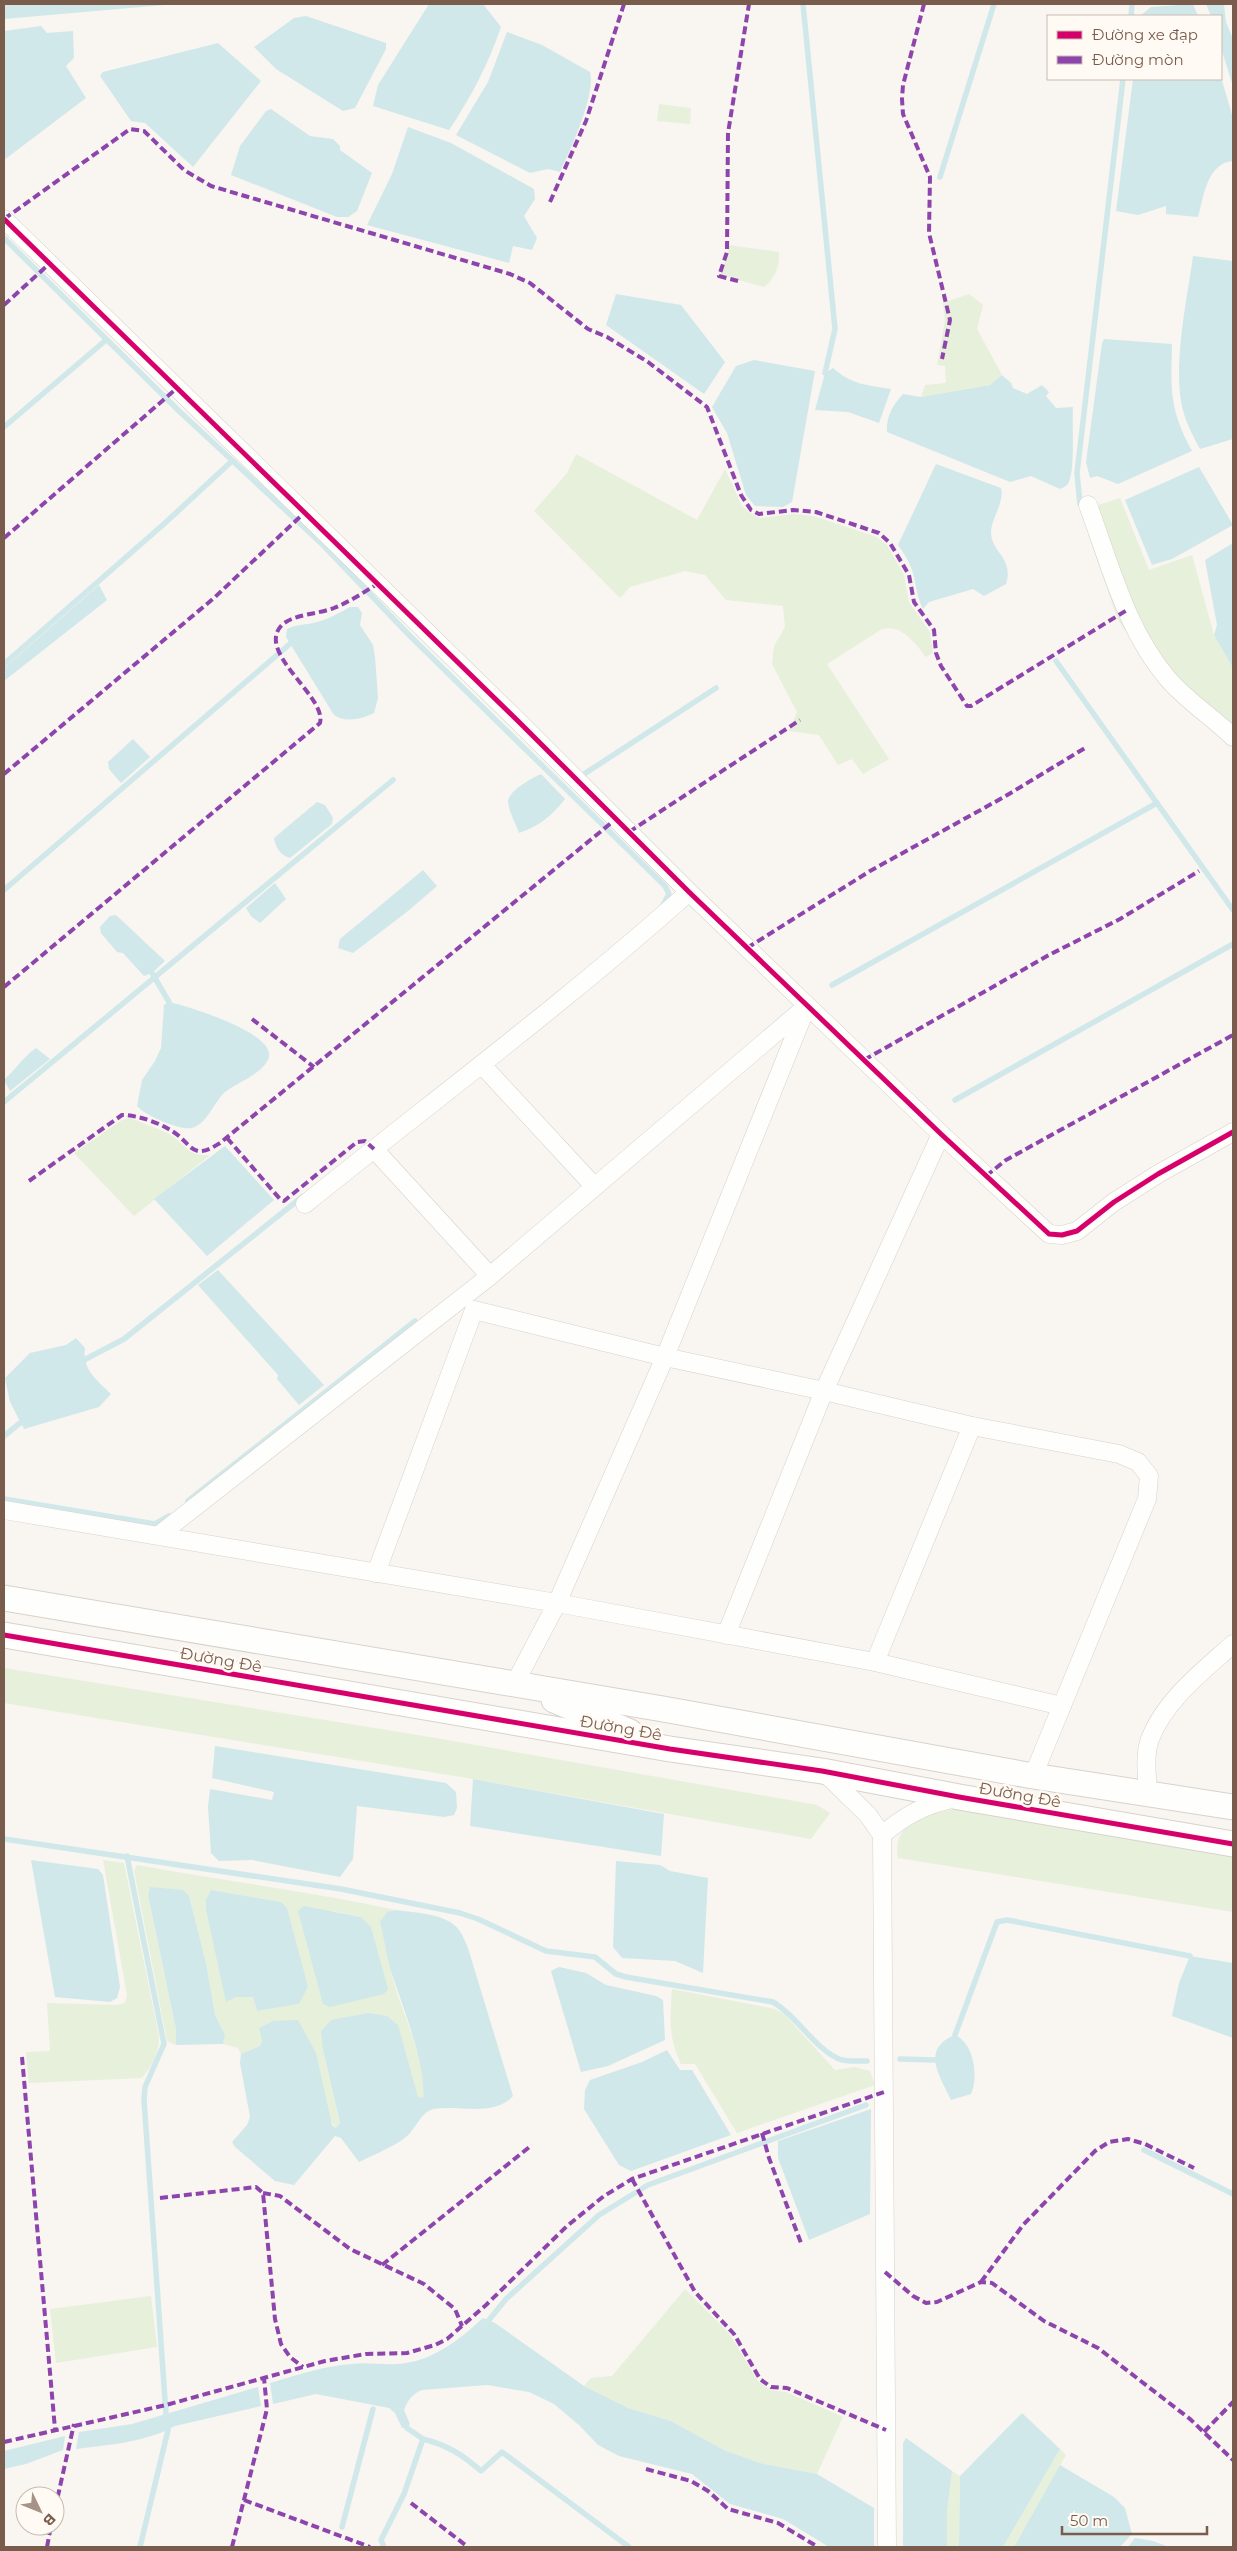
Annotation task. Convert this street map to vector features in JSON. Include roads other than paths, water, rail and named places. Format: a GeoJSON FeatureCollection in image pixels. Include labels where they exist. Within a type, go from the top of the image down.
{"type":"FeatureCollection","features":[{"type":"Feature","properties":{"kind":"street"},"geometry":{"type":"LineString","coordinates":[[4,219],[807,1006],[1049,1234],[1062,1236],[1077,1231],[1114,1202],[1158,1174],[1233,1132]]}},
{"type":"Feature","properties":{"kind":"street"},"geometry":{"type":"LineString","coordinates":[[1088,505],[1127,610],[1152,657],[1168,680],[1233,737]]}},
{"type":"Feature","properties":{"kind":"street"},"geometry":{"type":"LineString","coordinates":[[305,1204],[483,1066],[616,958],[690,892]]}},
{"type":"Feature","properties":{"kind":"street"},"geometry":{"type":"LineString","coordinates":[[159,1535],[465,1293],[490,1276],[807,1006]]}},
{"type":"Feature","properties":{"kind":"street"},"geometry":{"type":"LineString","coordinates":[[670,1749],[515,1683],[557,1603],[665,1356],[807,1006]]}},
{"type":"Feature","properties":{"kind":"street"},"geometry":{"type":"LineString","coordinates":[[483,1066],[594,1186]]}},
{"type":"Feature","properties":{"kind":"street"},"geometry":{"type":"LineString","coordinates":[[726,1635],[824,1391],[941,1134]]}},
{"type":"Feature","properties":{"kind":"street"},"geometry":{"type":"LineString","coordinates":[[374,1149],[490,1276]]}},
{"type":"Feature","properties":{"kind":"street"},"geometry":{"type":"LineString","coordinates":[[376,1573],[474,1310],[465,1293]]}},
{"type":"Feature","properties":{"kind":"street"},"geometry":{"type":"LineString","coordinates":[[474,1310],[972,1426],[1119,1454],[1138,1462],[1148,1476],[1147,1499],[1033,1776]]}},
{"type":"Feature","properties":{"kind":"street"},"geometry":{"type":"LineString","coordinates":[[875,1662],[972,1426]]}},
{"type":"Feature","properties":{"kind":"street"},"geometry":{"type":"LineString","coordinates":[[4,1510],[557,1603],[875,1662],[1062,1706]]}},
{"type":"Feature","properties":{"kind":"street","name":"Đường Đê"},"geometry":{"type":"LineString","coordinates":[[4,1598],[515,1683],[1033,1776],[1148,1792],[1233,1807]]}},
{"type":"Feature","properties":{"kind":"street","name":"Đường Đê"},"geometry":{"type":"LineString","coordinates":[[4,1635],[670,1749],[822,1771],[959,1797],[1233,1844]]}},
{"type":"Feature","properties":{"kind":"street"},"geometry":{"type":"LineString","coordinates":[[1148,1792],[1146,1762],[1150,1740],[1162,1717],[1184,1690],[1233,1644]]}},
{"type":"Feature","properties":{"kind":"street"},"geometry":{"type":"LineString","coordinates":[[822,1771],[868,1815],[882,1835],[887,2547]]}},
{"type":"Feature","properties":{"kind":"street"},"geometry":{"type":"LineString","coordinates":[[882,1835],[902,1817],[932,1803],[959,1797]]}},
{"type":"Feature","properties":{"kind":"water"},"geometry":{"type":"Polygon","coordinates":[[[4,4],[176,4],[4,19],[4,4]]]}},
{"type":"Feature","properties":{"kind":"water"},"geometry":{"type":"Polygon","coordinates":[[[429,4],[483,4],[501,27],[478,80],[449,130],[373,106],[378,85],[429,4]]]}},
{"type":"Feature","properties":{"kind":"water"},"geometry":{"type":"Polygon","coordinates":[[[1193,4],[1198,15],[1141,15],[1151,7],[1193,4]]]}},
{"type":"Feature","properties":{"kind":"water"},"geometry":{"type":"Polygon","coordinates":[[[1206,4],[1224,4],[1226,22],[1233,39],[1233,86],[1222,51],[1222,15],[1211,15],[1206,4]]]}},
{"type":"Feature","properties":{"kind":"water"},"geometry":{"type":"Polygon","coordinates":[[[306,16],[386,43],[386,49],[355,108],[343,111],[276,69],[254,47],[294,18],[306,16]]]}},
{"type":"Feature","properties":{"kind":"water"},"geometry":{"type":"Polygon","coordinates":[[[41,26],[47,33],[73,31],[74,58],[66,66],[86,98],[4,160],[4,31],[41,26]]]}},
{"type":"Feature","properties":{"kind":"water"},"geometry":{"type":"Polygon","coordinates":[[[507,32],[542,45],[590,72],[591,82],[586,108],[560,172],[548,169],[530,173],[456,135],[488,82],[507,32]]]}},
{"type":"Feature","properties":{"kind":"water"},"geometry":{"type":"Polygon","coordinates":[[[218,43],[261,81],[193,167],[145,123],[131,121],[100,76],[103,72],[218,43]]]}},
{"type":"Feature","properties":{"kind":"water"},"geometry":{"type":"Polygon","coordinates":[[[1133,80],[1222,80],[1233,118],[1233,161],[1224,163],[1212,174],[1198,217],[1166,214],[1166,206],[1138,215],[1116,211],[1133,80]]]}},
{"type":"Feature","properties":{"kind":"water"},"geometry":{"type":"Polygon","coordinates":[[[271,109],[310,136],[333,139],[340,146],[340,150],[372,173],[357,211],[348,217],[337,217],[231,175],[240,146],[266,111],[271,109]]]}},
{"type":"Feature","properties":{"kind":"water"},"geometry":{"type":"Polygon","coordinates":[[[408,127],[451,143],[534,189],[535,199],[524,216],[537,238],[532,250],[513,246],[509,263],[367,225],[392,174],[408,127]]]}},
{"type":"Feature","properties":{"kind":"water"},"geometry":{"type":"Polygon","coordinates":[[[1193,256],[1233,261],[1233,439],[1200,449],[1184,414],[1180,396],[1179,377],[1181,335],[1193,256]]]}},
{"type":"Feature","properties":{"kind":"water"},"geometry":{"type":"Polygon","coordinates":[[[616,294],[681,305],[725,362],[704,394],[606,325],[616,294]]]}},
{"type":"Feature","properties":{"kind":"water"},"geometry":{"type":"Polygon","coordinates":[[[1104,339],[1172,344],[1171,374],[1175,411],[1192,451],[1118,484],[1097,476],[1090,478],[1086,462],[1104,339]]]}},
{"type":"Feature","properties":{"kind":"water"},"geometry":{"type":"Polygon","coordinates":[[[754,360],[815,371],[792,502],[783,507],[755,506],[746,495],[727,433],[712,407],[736,366],[754,360]]]}},
{"type":"Feature","properties":{"kind":"water"},"geometry":{"type":"Polygon","coordinates":[[[833,368],[853,381],[891,389],[879,423],[848,412],[815,410],[825,373],[833,368]]]}},
{"type":"Feature","properties":{"kind":"water"},"geometry":{"type":"Polygon","coordinates":[[[1002,375],[1011,383],[1013,388],[1027,394],[1042,385],[1049,392],[1046,396],[1056,408],[1073,407],[1071,475],[1069,482],[1064,487],[1060,489],[1031,476],[1010,482],[887,432],[891,411],[903,394],[921,397],[990,385],[1002,375]]]}},
{"type":"Feature","properties":{"kind":"water"},"geometry":{"type":"Polygon","coordinates":[[[936,464],[1001,488],[1000,504],[991,533],[992,540],[1005,562],[1008,575],[1006,584],[984,596],[973,589],[929,602],[923,609],[911,567],[898,545],[936,464]]]}},
{"type":"Feature","properties":{"kind":"water"},"geometry":{"type":"Polygon","coordinates":[[[1199,467],[1233,525],[1172,559],[1152,565],[1125,500],[1199,467]]]}},
{"type":"Feature","properties":{"kind":"water"},"geometry":{"type":"Polygon","coordinates":[[[1233,543],[1233,668],[1214,635],[1217,625],[1205,560],[1233,543]]]}},
{"type":"Feature","properties":{"kind":"water"},"geometry":{"type":"Polygon","coordinates":[[[99,585],[107,600],[4,681],[4,668],[99,585]]]}},
{"type":"Feature","properties":{"kind":"water"},"geometry":{"type":"Polygon","coordinates":[[[350,607],[358,607],[362,613],[360,625],[373,645],[378,698],[374,713],[359,718],[343,719],[334,715],[286,637],[287,629],[321,621],[350,607]]]}},
{"type":"Feature","properties":{"kind":"water"},"geometry":{"type":"Polygon","coordinates":[[[133,739],[150,757],[121,783],[109,769],[108,762],[133,739]]]}},
{"type":"Feature","properties":{"kind":"water"},"geometry":{"type":"Polygon","coordinates":[[[541,774],[565,799],[545,820],[519,833],[510,810],[509,798],[521,785],[541,774]]]}},
{"type":"Feature","properties":{"kind":"water"},"geometry":{"type":"Polygon","coordinates":[[[317,802],[325,805],[333,818],[332,824],[290,858],[284,855],[277,848],[274,838],[317,802]]]}},
{"type":"Feature","properties":{"kind":"water"},"geometry":{"type":"Polygon","coordinates":[[[423,870],[437,886],[353,953],[338,948],[340,939],[423,870]]]}},
{"type":"Feature","properties":{"kind":"water"},"geometry":{"type":"Polygon","coordinates":[[[275,883],[286,899],[260,923],[251,916],[246,908],[275,883]]]}},
{"type":"Feature","properties":{"kind":"water"},"geometry":{"type":"Polygon","coordinates":[[[116,915],[165,961],[152,973],[144,976],[123,953],[117,952],[101,933],[100,927],[110,916],[116,915]]]}},
{"type":"Feature","properties":{"kind":"water"},"geometry":{"type":"Polygon","coordinates":[[[169,1002],[212,1015],[247,1031],[261,1041],[268,1050],[268,1060],[264,1066],[225,1092],[202,1122],[192,1128],[163,1122],[147,1114],[137,1106],[142,1080],[161,1048],[164,1005],[169,1002]]]}},
{"type":"Feature","properties":{"kind":"water"},"geometry":{"type":"Polygon","coordinates":[[[36,1048],[50,1059],[10,1091],[4,1080],[36,1048]]]}},
{"type":"Feature","properties":{"kind":"water"},"geometry":{"type":"Polygon","coordinates":[[[225,1146],[274,1200],[207,1256],[154,1199],[225,1146]]]}},
{"type":"Feature","properties":{"kind":"water"},"geometry":{"type":"Polygon","coordinates":[[[218,1270],[324,1385],[299,1405],[277,1379],[278,1375],[198,1285],[218,1270]]]}},
{"type":"Feature","properties":{"kind":"water"},"geometry":{"type":"Polygon","coordinates":[[[76,1338],[85,1348],[88,1369],[111,1394],[99,1407],[24,1429],[10,1402],[5,1378],[30,1353],[66,1345],[76,1338]]]}},
{"type":"Feature","properties":{"kind":"water"},"geometry":{"type":"Polygon","coordinates":[[[215,1746],[446,1783],[456,1792],[457,1808],[454,1815],[444,1817],[357,1806],[353,1859],[340,1877],[252,1860],[219,1861],[211,1853],[208,1807],[210,1789],[272,1800],[274,1792],[212,1778],[215,1746]]]}},
{"type":"Feature","properties":{"kind":"water"},"geometry":{"type":"Polygon","coordinates":[[[473,1779],[664,1814],[661,1856],[470,1826],[473,1779]]]}},
{"type":"Feature","properties":{"kind":"water"},"geometry":{"type":"Polygon","coordinates":[[[31,1860],[98,1869],[103,1875],[120,1987],[117,1998],[110,2002],[55,1997],[31,1860]]]}},
{"type":"Feature","properties":{"kind":"water"},"geometry":{"type":"Polygon","coordinates":[[[616,1861],[660,1865],[670,1871],[708,1878],[703,1973],[675,1961],[622,1958],[613,1947],[616,1861]]]}},
{"type":"Feature","properties":{"kind":"water"},"geometry":{"type":"Polygon","coordinates":[[[150,1887],[183,1890],[189,1896],[206,1963],[215,2015],[225,2035],[223,2044],[176,2045],[176,2029],[148,1895],[150,1887]]]}},
{"type":"Feature","properties":{"kind":"water"},"geometry":{"type":"Polygon","coordinates":[[[211,1890],[281,1902],[287,1908],[308,1987],[299,2004],[257,2011],[253,1997],[236,1997],[226,2002],[206,1910],[206,1900],[211,1890]]]}},
{"type":"Feature","properties":{"kind":"water"},"geometry":{"type":"Polygon","coordinates":[[[304,1906],[361,1917],[371,1927],[388,1989],[384,1994],[330,2007],[323,2004],[298,1911],[304,1906]]]}},
{"type":"Feature","properties":{"kind":"water"},"geometry":{"type":"Polygon","coordinates":[[[396,1910],[439,1917],[454,1924],[460,1932],[468,1948],[513,2096],[496,2106],[486,2108],[430,2110],[423,2115],[406,2137],[359,2162],[341,2138],[335,2136],[294,2185],[275,2181],[235,2147],[232,2142],[247,2125],[250,2117],[240,2063],[241,2054],[260,2046],[262,2041],[259,2028],[273,2021],[298,2020],[316,2053],[332,2125],[336,2128],[340,2123],[323,2050],[321,2031],[331,2020],[368,2013],[387,2016],[398,2025],[418,2097],[423,2098],[421,2067],[417,2050],[390,1968],[380,1922],[387,1912],[396,1910]]]}},
{"type":"Feature","properties":{"kind":"water"},"geometry":{"type":"Polygon","coordinates":[[[1190,1956],[1233,1963],[1233,2038],[1172,2016],[1179,1983],[1190,1956]]]}},
{"type":"Feature","properties":{"kind":"water"},"geometry":{"type":"Polygon","coordinates":[[[559,1967],[586,1973],[606,1985],[656,1996],[663,2000],[665,2040],[608,2066],[581,2072],[551,1971],[559,1967]]]}},
{"type":"Feature","properties":{"kind":"water"},"geometry":{"type":"Polygon","coordinates":[[[955,2035],[967,2045],[971,2053],[975,2079],[971,2094],[951,2100],[938,2073],[935,2055],[944,2041],[955,2035]]]}},
{"type":"Feature","properties":{"kind":"water"},"geometry":{"type":"Polygon","coordinates":[[[667,2050],[680,2070],[692,2070],[731,2135],[631,2171],[619,2165],[584,2109],[585,2090],[590,2080],[642,2062],[667,2050]]]}},
{"type":"Feature","properties":{"kind":"water"},"geometry":{"type":"Polygon","coordinates":[[[871,2109],[870,2214],[809,2240],[778,2158],[778,2141],[871,2109]]]}},
{"type":"Feature","properties":{"kind":"water"},"geometry":{"type":"Polygon","coordinates":[[[483,2318],[495,2323],[584,2386],[628,2408],[671,2421],[724,2450],[760,2463],[817,2474],[874,2508],[874,2547],[829,2547],[783,2519],[730,2504],[692,2474],[619,2456],[598,2445],[580,2426],[554,2404],[529,2392],[487,2385],[422,2390],[411,2398],[404,2410],[410,2424],[407,2428],[402,2428],[395,2413],[389,2408],[316,2394],[273,2404],[270,2383],[331,2367],[358,2363],[397,2364],[422,2359],[454,2342],[483,2318]]]}},
{"type":"Feature","properties":{"kind":"water"},"geometry":{"type":"Polygon","coordinates":[[[258,2387],[261,2406],[175,2426],[140,2439],[76,2449],[79,2432],[132,2424],[258,2387]]]}},
{"type":"Feature","properties":{"kind":"water"},"geometry":{"type":"Polygon","coordinates":[[[1022,2413],[1060,2449],[1003,2547],[959,2547],[960,2476],[1022,2413]]]}},
{"type":"Feature","properties":{"kind":"water"},"geometry":{"type":"Polygon","coordinates":[[[65,2436],[63,2450],[26,2464],[4,2469],[4,2451],[65,2436]]]}},
{"type":"Feature","properties":{"kind":"water"},"geometry":{"type":"Polygon","coordinates":[[[906,2438],[952,2471],[947,2511],[947,2547],[903,2547],[903,2443],[906,2438]]]}},
{"type":"Feature","properties":{"kind":"water"},"geometry":{"type":"Polygon","coordinates":[[[1060,2465],[1114,2497],[1125,2508],[1132,2534],[1120,2547],[1014,2547],[1060,2465]]]}},
{"type":"Feature","properties":{"kind":"water"},"geometry":{"type":"Polygon","coordinates":[[[1135,2538],[1153,2541],[1169,2547],[1128,2547],[1135,2538]]]}},
{"type":"Feature","properties":{"kind":"waterway"},"geometry":{"type":"LineString","coordinates":[[803,4],[835,329],[825,373]]}},
{"type":"Feature","properties":{"kind":"waterway"},"geometry":{"type":"LineString","coordinates":[[940,177],[994,4]]}},
{"type":"Feature","properties":{"kind":"waterway"},"geometry":{"type":"LineString","coordinates":[[1131,15],[1132,4]]}},
{"type":"Feature","properties":{"kind":"waterway"},"geometry":{"type":"LineString","coordinates":[[1080,504],[1077,473],[1123,80]]}},
{"type":"Feature","properties":{"kind":"waterway"},"geometry":{"type":"LineString","coordinates":[[4,238],[179,411],[322,544],[409,635],[665,886],[669,894],[663,905]]}},
{"type":"Feature","properties":{"kind":"waterway"},"geometry":{"type":"LineString","coordinates":[[4,427],[106,340]]}},
{"type":"Feature","properties":{"kind":"waterway"},"geometry":{"type":"LineString","coordinates":[[4,664],[165,523],[232,461]]}},
{"type":"Feature","properties":{"kind":"waterway"},"geometry":{"type":"LineString","coordinates":[[4,890],[291,643]]}},
{"type":"Feature","properties":{"kind":"waterway"},"geometry":{"type":"LineString","coordinates":[[1056,661],[1233,910]]}},
{"type":"Feature","properties":{"kind":"waterway"},"geometry":{"type":"LineString","coordinates":[[578,778],[716,688]]}},
{"type":"Feature","properties":{"kind":"waterway"},"geometry":{"type":"LineString","coordinates":[[4,1102],[393,780]]}},
{"type":"Feature","properties":{"kind":"waterway"},"geometry":{"type":"LineString","coordinates":[[832,985],[1157,803]]}},
{"type":"Feature","properties":{"kind":"waterway"},"geometry":{"type":"LineString","coordinates":[[955,1100],[1233,944]]}},
{"type":"Feature","properties":{"kind":"waterway"},"geometry":{"type":"LineString","coordinates":[[152,973],[169,1002]]}},
{"type":"Feature","properties":{"kind":"waterway"},"geometry":{"type":"LineString","coordinates":[[84,1360],[124,1339],[302,1197]]}},
{"type":"Feature","properties":{"kind":"waterway"},"geometry":{"type":"LineString","coordinates":[[188,1501],[415,1321]]}},
{"type":"Feature","properties":{"kind":"waterway"},"geometry":{"type":"LineString","coordinates":[[4,1436],[20,1423]]}},
{"type":"Feature","properties":{"kind":"waterway"},"geometry":{"type":"LineString","coordinates":[[4,1499],[155,1524],[169,1516]]}},
{"type":"Feature","properties":{"kind":"waterway"},"geometry":{"type":"LineString","coordinates":[[4,1839],[341,1889],[460,1913],[478,1919],[546,1951],[595,1957],[616,1974],[626,1977],[773,2002],[790,2015],[830,2054],[845,2061],[867,2061]]}},
{"type":"Feature","properties":{"kind":"waterway"},"geometry":{"type":"LineString","coordinates":[[127,1856],[164,2044],[145,2087],[144,2100],[166,2414]]}},
{"type":"Feature","properties":{"kind":"waterway"},"geometry":{"type":"LineString","coordinates":[[955,2035],[997,1922],[1007,1920],[1190,1956]]}},
{"type":"Feature","properties":{"kind":"waterway"},"geometry":{"type":"LineString","coordinates":[[900,2059],[935,2060]]}},
{"type":"Feature","properties":{"kind":"waterway"},"geometry":{"type":"LineString","coordinates":[[489,2320],[506,2299],[599,2215],[648,2185],[866,2105]]}},
{"type":"Feature","properties":{"kind":"waterway"},"geometry":{"type":"LineString","coordinates":[[1144,2150],[1233,2194]]}},
{"type":"Feature","properties":{"kind":"waterway"},"geometry":{"type":"LineString","coordinates":[[342,2527],[373,2409]]}},
{"type":"Feature","properties":{"kind":"waterway"},"geometry":{"type":"LineString","coordinates":[[407,2428],[423,2439]]}},
{"type":"Feature","properties":{"kind":"waterway"},"geometry":{"type":"LineString","coordinates":[[140,2547],[168,2430]]}},
{"type":"Feature","properties":{"kind":"waterway"},"geometry":{"type":"LineString","coordinates":[[384,2547],[381,2540],[404,2494],[423,2439],[454,2451],[481,2471],[502,2452],[629,2547]]}}]}
